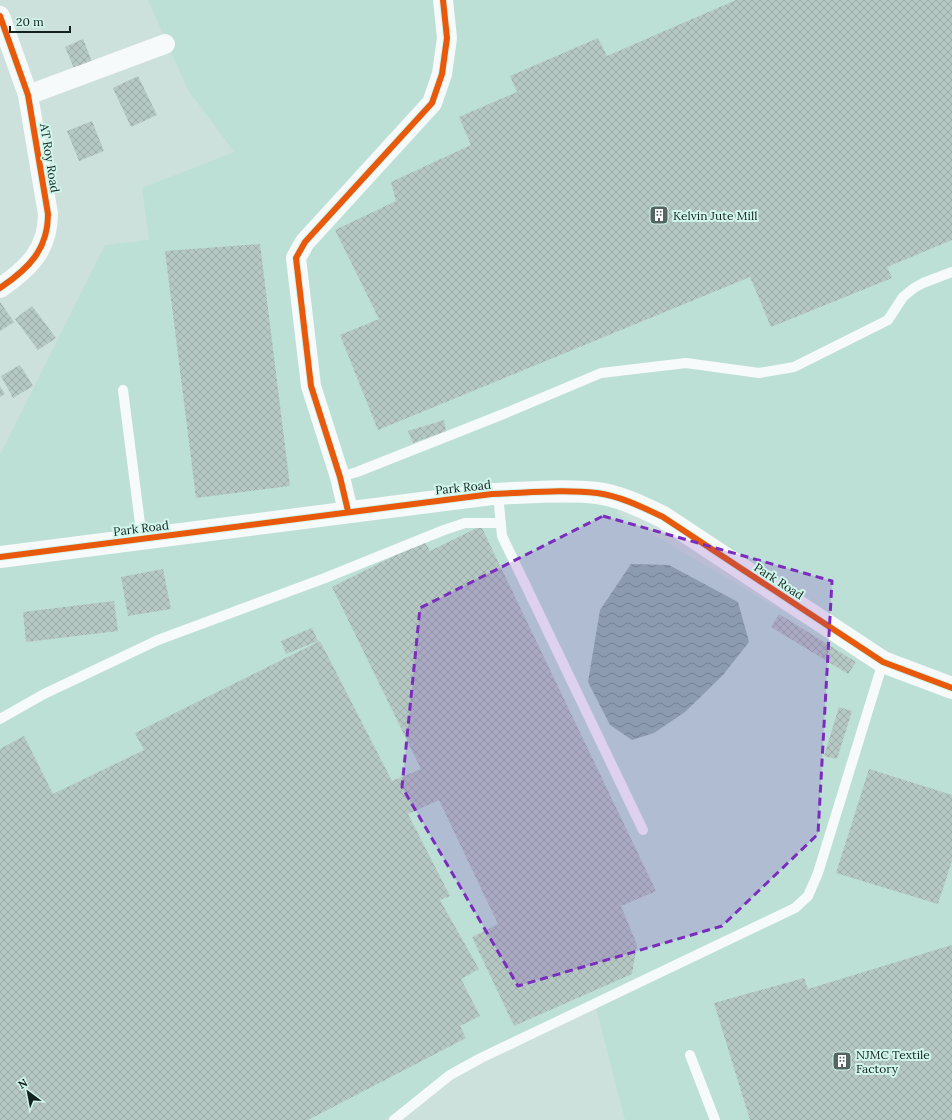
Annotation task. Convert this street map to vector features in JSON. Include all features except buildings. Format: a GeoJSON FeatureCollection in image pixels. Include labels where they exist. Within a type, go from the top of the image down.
{"type":"FeatureCollection","features":[{"type":"Feature","properties":{"kind":"street"},"geometry":{"type":"LineString","coordinates":[[348,511],[340,477],[311,386],[296,258],[305,242],[432,103],[442,74],[447,38],[443,0]]}},
{"type":"Feature","properties":{"kind":"street","name":"AT Roy Road"},"geometry":{"type":"LineString","coordinates":[[0,16],[7,56],[28,95],[48,214],[48,229],[39,252],[21,274],[0,288]]}},
{"type":"Feature","properties":{"kind":"street"},"geometry":{"type":"LineString","coordinates":[[28,95],[165,44]]}},
{"type":"Feature","properties":{"kind":"street","name":"Park Road"},"geometry":{"type":"LineString","coordinates":[[0,557],[348,511],[498,494],[546,492],[597,493],[632,503],[663,517],[883,662],[952,688]]}},
{"type":"Feature","properties":{"kind":"lane"},"geometry":{"type":"LineString","coordinates":[[340,477],[357,472],[506,413],[601,373],[686,363],[759,373],[794,367],[888,320],[903,297],[914,288],[952,272]]}},
{"type":"Feature","properties":{"kind":"lane"},"geometry":{"type":"LineString","coordinates":[[123,390],[142,539]]}},
{"type":"Feature","properties":{"kind":"lane"},"geometry":{"type":"LineString","coordinates":[[498,494],[502,536],[642,830]]}},
{"type":"Feature","properties":{"kind":"lane"},"geometry":{"type":"LineString","coordinates":[[0,718],[44,694],[158,640],[325,578],[465,523],[501,523]]}},
{"type":"Feature","properties":{"kind":"lane"},"geometry":{"type":"LineString","coordinates":[[394,1120],[450,1075],[481,1058],[795,908],[808,896],[818,873],[883,662]]}},
{"type":"Feature","properties":{"kind":"lane"},"geometry":{"type":"LineString","coordinates":[[690,1055],[715,1120]]}},
{"type":"Feature","properties":{"kind":"highlighted area"},"geometry":{"type":"Polygon","coordinates":[[[603,516],[832,581],[818,834],[722,926],[518,986],[402,787],[420,608],[603,516]]]}},
{"type":"Feature","properties":{"kind":"shaded area"},"geometry":{"type":"Polygon","coordinates":[[[148,0],[952,0],[952,679],[887,656],[627,492],[617,513],[891,675],[952,696],[952,1120],[625,1120],[594,1000],[475,1055],[385,1120],[0,1120],[0,455],[105,245],[149,240],[142,188],[234,152],[188,90],[148,0]]]}},
{"type":"Feature","properties":{"kind":"water"},"geometry":{"type":"Polygon","coordinates":[[[631,564],[669,565],[738,602],[749,642],[723,675],[685,712],[654,733],[632,740],[610,725],[588,682],[600,610],[631,564]]]}},
{"type":"Feature","properties":{"kind":"cycle path"},"geometry":{"type":"LineString","coordinates":[[348,511],[340,477],[311,386],[296,258],[305,242],[432,103],[442,74],[447,38],[443,0]]}},
{"type":"Feature","properties":{"kind":"cycle path"},"geometry":{"type":"LineString","coordinates":[[0,16],[28,95],[48,214],[47,227],[40,248],[27,266],[0,288]]}},
{"type":"Feature","properties":{"kind":"cycle path"},"geometry":{"type":"LineString","coordinates":[[0,557],[492,494],[558,491],[606,494],[622,499],[663,517],[883,662],[952,688]]}},
{"type":"Feature","properties":{"kind":"place","name":"Kelvin Jute Mill"},"geometry":{"type":"Point","coordinates":[659,215]}},
{"type":"Feature","properties":{"kind":"place","name":"NJMC Textile Factory"},"geometry":{"type":"Point","coordinates":[842,1061]}}]}
